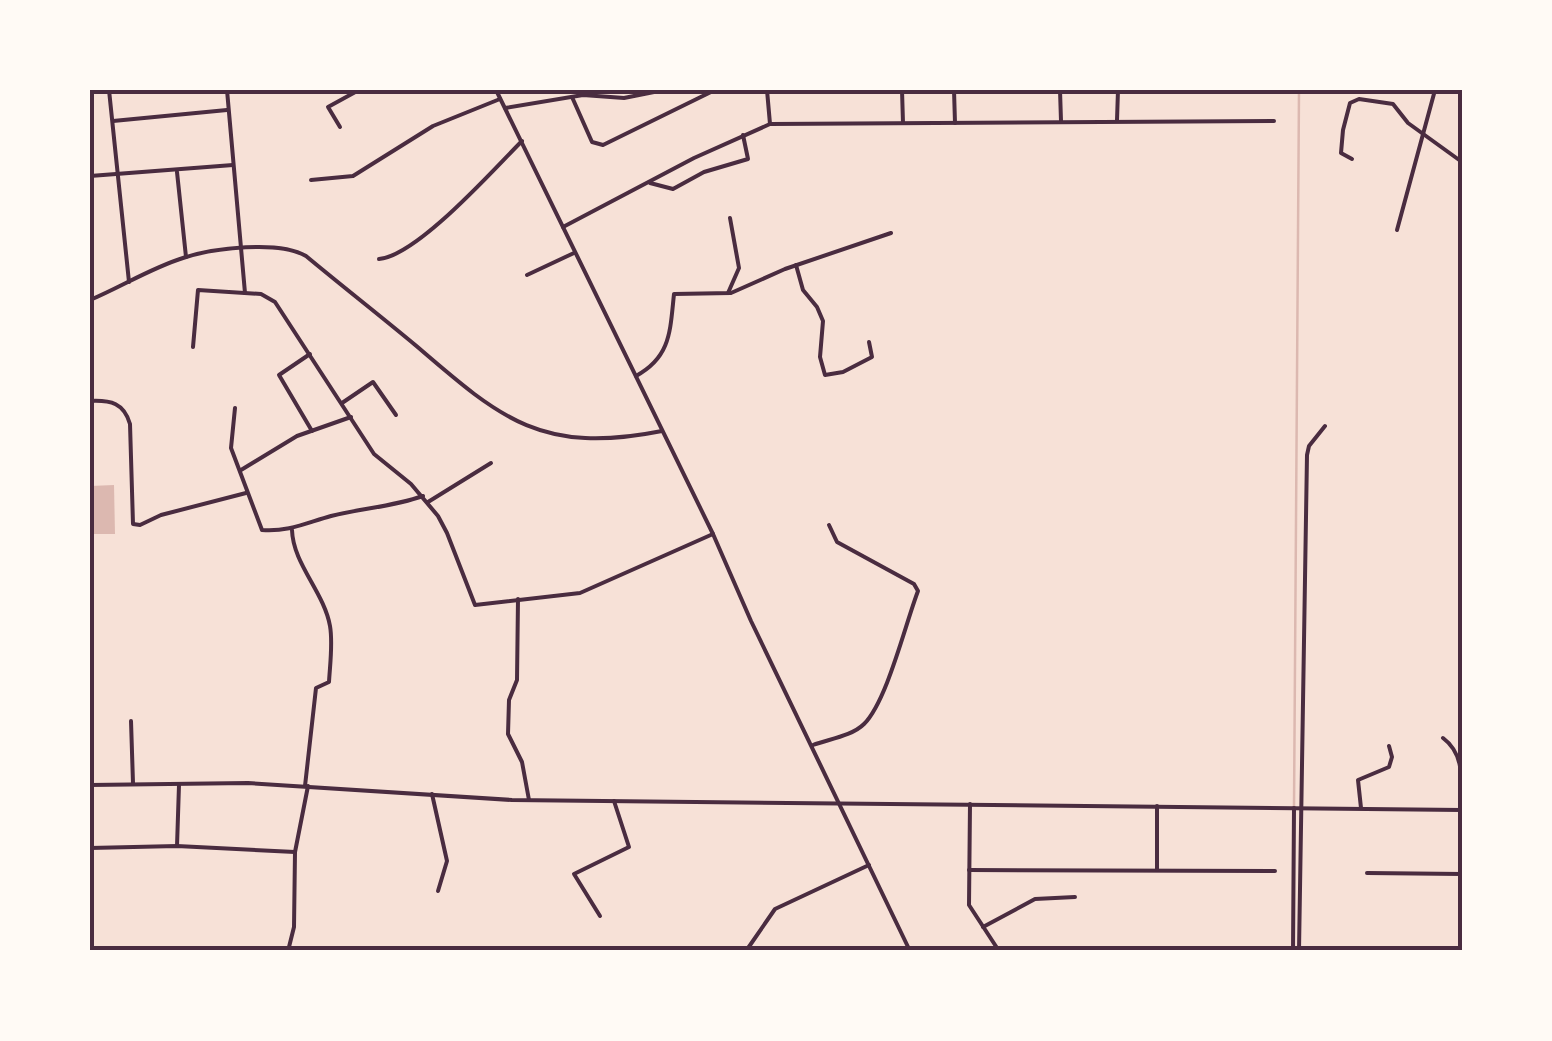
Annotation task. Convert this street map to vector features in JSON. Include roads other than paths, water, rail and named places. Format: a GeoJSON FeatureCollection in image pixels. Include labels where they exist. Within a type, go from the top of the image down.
{"type":"FeatureCollection","features":[{"type":"Feature","properties":{"kind":"street"},"geometry":{"type":"LineString","coordinates":[[110,90],[128,282]]}},
{"type":"Feature","properties":{"kind":"street"},"geometry":{"type":"LineString","coordinates":[[226,90],[245,293]]}},
{"type":"Feature","properties":{"kind":"street"},"geometry":{"type":"LineString","coordinates":[[340,127],[328,108],[359,90]]}},
{"type":"Feature","properties":{"kind":"street"},"geometry":{"type":"LineString","coordinates":[[496,90],[713,534],[910,951]]}},
{"type":"Feature","properties":{"kind":"street"},"geometry":{"type":"LineString","coordinates":[[505,108],[572,96],[624,98],[664,90]]}},
{"type":"Feature","properties":{"kind":"street"},"geometry":{"type":"LineString","coordinates":[[572,96],[592,142],[603,145],[715,90]]}},
{"type":"Feature","properties":{"kind":"street"},"geometry":{"type":"LineString","coordinates":[[768,90],[770,124]]}},
{"type":"Feature","properties":{"kind":"street"},"geometry":{"type":"LineString","coordinates":[[902,90],[903,124]]}},
{"type":"Feature","properties":{"kind":"street"},"geometry":{"type":"LineString","coordinates":[[954,90],[955,123]]}},
{"type":"Feature","properties":{"kind":"street"},"geometry":{"type":"LineString","coordinates":[[1060,90],[1061,121]]}},
{"type":"Feature","properties":{"kind":"street"},"geometry":{"type":"LineString","coordinates":[[1117,120],[1118,90]]}},
{"type":"Feature","properties":{"kind":"street"},"geometry":{"type":"LineString","coordinates":[[1397,230],[1435,90]]}},
{"type":"Feature","properties":{"kind":"street"},"geometry":{"type":"LineString","coordinates":[[311,180],[353,176],[433,126],[500,99]]}},
{"type":"Feature","properties":{"kind":"street"},"geometry":{"type":"LineString","coordinates":[[1352,159],[1344,156],[1340,148],[1353,99],[1393,104],[1408,124],[1462,162]]}},
{"type":"Feature","properties":{"kind":"street"},"geometry":{"type":"LineString","coordinates":[[113,121],[228,110]]}},
{"type":"Feature","properties":{"kind":"street"},"geometry":{"type":"LineString","coordinates":[[563,226],[770,124],[1274,121]]}},
{"type":"Feature","properties":{"kind":"street"},"geometry":{"type":"LineString","coordinates":[[648,183],[674,189],[704,172],[748,159],[742,136]]}},
{"type":"Feature","properties":{"kind":"street"},"geometry":{"type":"LineString","coordinates":[[379,259],[392,257],[438,224],[522,142]]}},
{"type":"Feature","properties":{"kind":"street"},"geometry":{"type":"LineString","coordinates":[[90,176],[233,165]]}},
{"type":"Feature","properties":{"kind":"street"},"geometry":{"type":"LineString","coordinates":[[176,170],[186,256]]}},
{"type":"Feature","properties":{"kind":"street"},"geometry":{"type":"LineString","coordinates":[[728,293],[739,268],[730,218]]}},
{"type":"Feature","properties":{"kind":"street"},"geometry":{"type":"LineString","coordinates":[[636,376],[654,366],[662,354],[674,294],[728,293],[891,233]]}},
{"type":"Feature","properties":{"kind":"street"},"geometry":{"type":"LineString","coordinates":[[90,300],[186,256],[280,246],[306,256],[467,391],[516,421],[546,432],[606,439],[662,431]]}},
{"type":"Feature","properties":{"kind":"street"},"geometry":{"type":"LineString","coordinates":[[526,275],[574,253]]}},
{"type":"Feature","properties":{"kind":"street"},"geometry":{"type":"LineString","coordinates":[[796,265],[803,290],[823,321],[820,357],[825,376],[843,372],[872,357],[869,342]]}},
{"type":"Feature","properties":{"kind":"street"},"geometry":{"type":"LineString","coordinates":[[192,348],[198,290],[262,294],[275,302],[379,460],[423,496],[448,532],[472,604],[580,593],[713,534]]}},
{"type":"Feature","properties":{"kind":"street"},"geometry":{"type":"LineString","coordinates":[[310,354],[279,375],[312,431]]}},
{"type":"Feature","properties":{"kind":"street"},"geometry":{"type":"LineString","coordinates":[[342,403],[373,382],[396,415]]}},
{"type":"Feature","properties":{"kind":"street"},"geometry":{"type":"LineString","coordinates":[[90,400],[108,400],[120,405],[127,414],[133,524],[246,494]]}},
{"type":"Feature","properties":{"kind":"street"},"geometry":{"type":"LineString","coordinates":[[234,408],[230,441],[260,529],[292,530],[329,517],[387,508],[423,496]]}},
{"type":"Feature","properties":{"kind":"street"},"geometry":{"type":"LineString","coordinates":[[240,470],[297,436],[351,417]]}},
{"type":"Feature","properties":{"kind":"street"},"geometry":{"type":"LineString","coordinates":[[1296,951],[1307,455],[1324,426]]}},
{"type":"Feature","properties":{"kind":"street"},"geometry":{"type":"LineString","coordinates":[[428,502],[490,463]]}},
{"type":"Feature","properties":{"kind":"street"},"geometry":{"type":"LineString","coordinates":[[813,745],[853,731],[866,722],[881,697],[918,591],[914,584],[837,542],[829,525]]}},
{"type":"Feature","properties":{"kind":"street"},"geometry":{"type":"LineString","coordinates":[[288,951],[294,926],[295,852],[316,688],[329,682],[331,636],[317,591],[294,545],[292,530]]}},
{"type":"Feature","properties":{"kind":"street"},"geometry":{"type":"LineString","coordinates":[[518,599],[517,680],[508,700],[508,734],[522,762],[529,800]]}},
{"type":"Feature","properties":{"kind":"street"},"geometry":{"type":"LineString","coordinates":[[132,721],[133,783]]}},
{"type":"Feature","properties":{"kind":"street"},"geometry":{"type":"LineString","coordinates":[[90,785],[306,786],[529,800],[1462,810],[1459,760],[1456,749],[1443,738]]}},
{"type":"Feature","properties":{"kind":"street"},"geometry":{"type":"LineString","coordinates":[[1361,808],[1358,780],[1389,767],[1389,746]]}},
{"type":"Feature","properties":{"kind":"street"},"geometry":{"type":"LineString","coordinates":[[177,846],[179,783]]}},
{"type":"Feature","properties":{"kind":"street"},"geometry":{"type":"LineString","coordinates":[[432,794],[446,861],[438,891]]}},
{"type":"Feature","properties":{"kind":"street"},"geometry":{"type":"LineString","coordinates":[[600,916],[574,874],[629,847],[614,800]]}},
{"type":"Feature","properties":{"kind":"street"},"geometry":{"type":"LineString","coordinates":[[970,804],[969,905],[999,951]]}},
{"type":"Feature","properties":{"kind":"street"},"geometry":{"type":"LineString","coordinates":[[1156,870],[1157,806]]}},
{"type":"Feature","properties":{"kind":"street"},"geometry":{"type":"LineString","coordinates":[[1294,808],[1296,951]]}},
{"type":"Feature","properties":{"kind":"street"},"geometry":{"type":"LineString","coordinates":[[90,848],[177,846],[295,852]]}},
{"type":"Feature","properties":{"kind":"street"},"geometry":{"type":"LineString","coordinates":[[746,951],[775,908],[869,864]]}},
{"type":"Feature","properties":{"kind":"street"},"geometry":{"type":"LineString","coordinates":[[969,870],[1275,871]]}},
{"type":"Feature","properties":{"kind":"street"},"geometry":{"type":"LineString","coordinates":[[1367,873],[1462,874]]}},
{"type":"Feature","properties":{"kind":"street"},"geometry":{"type":"LineString","coordinates":[[983,927],[1035,899],[1075,897]]}},
{"type":"Feature","properties":{"kind":"waterway"},"geometry":{"type":"LineString","coordinates":[[1294,808],[1299,90]]}}]}
